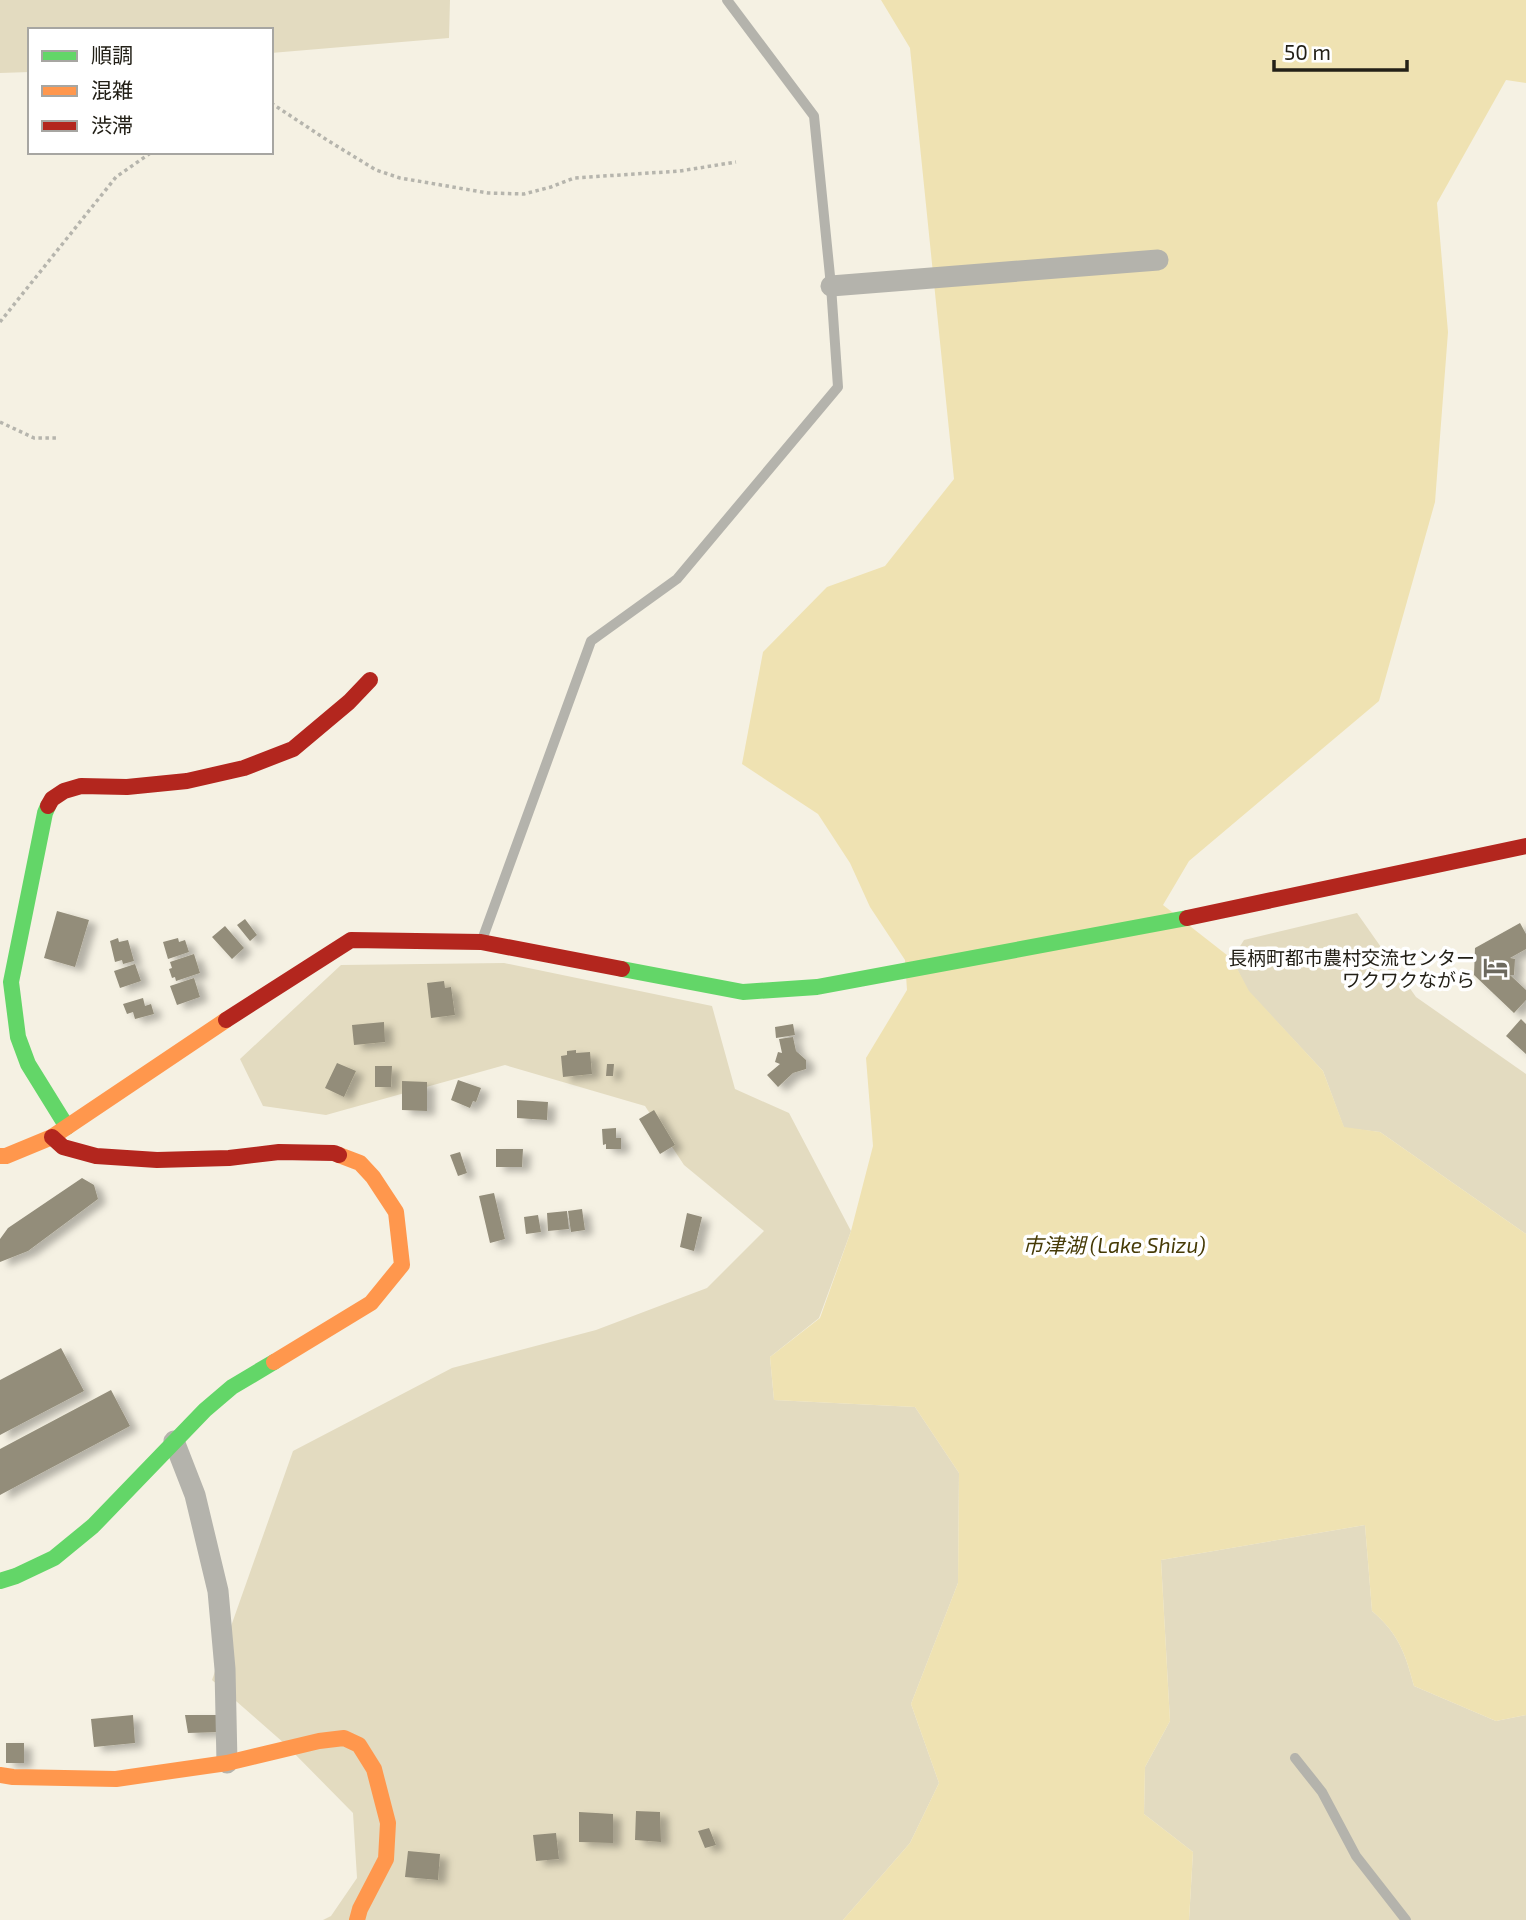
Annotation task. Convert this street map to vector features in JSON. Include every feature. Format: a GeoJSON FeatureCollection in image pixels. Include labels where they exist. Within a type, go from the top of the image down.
{"type":"FeatureCollection","features":[{"type":"Feature","properties":{"kind":"street"},"geometry":{"type":"LineString","coordinates":[[841,285],[1158,260]]}},
{"type":"Feature","properties":{"kind":"street"},"geometry":{"type":"LineString","coordinates":[[67,1127],[28,1064],[18,1037],[11,982],[45,813],[52,799],[64,791],[81,786],[127,787],[175,782],[244,768],[293,749],[349,702],[369,680]]}},
{"type":"Feature","properties":{"kind":"street"},"geometry":{"type":"LineString","coordinates":[[0,1156],[52,1137],[351,940],[481,942],[743,992],[817,987],[1240,908],[1526,846]]}},
{"type":"Feature","properties":{"kind":"street"},"geometry":{"type":"LineString","coordinates":[[0,1581],[54,1558],[93,1527],[174,1441],[232,1387],[370,1303],[402,1265],[396,1212],[373,1177],[360,1163],[334,1153],[279,1152],[229,1158],[157,1160],[96,1156],[64,1147],[52,1137]]}},
{"type":"Feature","properties":{"kind":"street"},"geometry":{"type":"LineString","coordinates":[[174,1441],[195,1495],[218,1591],[225,1669],[227,1763]]}},
{"type":"Feature","properties":{"kind":"street"},"geometry":{"type":"LineString","coordinates":[[0,1775],[117,1779],[227,1763],[319,1741],[344,1738],[359,1745],[374,1769],[388,1822],[386,1859],[357,1920]]}},
{"type":"Feature","properties":{"kind":"lane"},"geometry":{"type":"LineString","coordinates":[[481,942],[591,641],[677,579],[838,387],[841,285],[814,116],[727,0]]}},
{"type":"Feature","properties":{"kind":"lane"},"geometry":{"type":"LineString","coordinates":[[1295,1758],[1322,1792],[1356,1856],[1406,1920]]}},
{"type":"Feature","properties":{"kind":"path"},"geometry":{"type":"LineString","coordinates":[[273,104],[376,170],[400,178],[488,193],[524,194],[574,178],[680,171],[736,162]]}},
{"type":"Feature","properties":{"kind":"path"},"geometry":{"type":"LineString","coordinates":[[0,322],[116,177],[149,154]]}},
{"type":"Feature","properties":{"kind":"path"},"geometry":{"type":"LineString","coordinates":[[0,422],[34,438],[56,439]]}},
{"type":"Feature","properties":{"kind":"shaded area"},"geometry":{"type":"Polygon","coordinates":[[[0,0],[450,0],[449,38],[273,53],[273,28],[28,28],[28,72],[0,73],[0,0]]]}},
{"type":"Feature","properties":{"kind":"shaded area"},"geometry":{"type":"Polygon","coordinates":[[[1357,913],[1416,997],[1526,1074],[1526,1234],[1380,1132],[1344,1128],[1323,1071],[1248,991],[1232,959],[1244,940],[1357,913]]]}},
{"type":"Feature","properties":{"kind":"shaded area"},"geometry":{"type":"Polygon","coordinates":[[[504,963],[712,1006],[735,1089],[789,1113],[851,1231],[819,1318],[770,1357],[774,1400],[915,1407],[959,1473],[958,1583],[911,1704],[939,1783],[910,1843],[843,1920],[323,1920],[331,1916],[357,1878],[353,1813],[285,1744],[212,1680],[293,1451],[452,1368],[596,1330],[707,1288],[764,1231],[684,1165],[645,1106],[505,1065],[326,1115],[263,1106],[240,1059],[341,965],[504,963]]]}},
{"type":"Feature","properties":{"kind":"shaded area"},"geometry":{"type":"Polygon","coordinates":[[[1365,1525],[1372,1611],[1395,1636],[1414,1686],[1496,1721],[1526,1715],[1526,1920],[1189,1920],[1193,1852],[1144,1814],[1145,1767],[1170,1721],[1161,1560],[1365,1525]]]}},
{"type":"Feature","properties":{"kind":"water","name":"市津湖 (Lake Shizu)"},"geometry":{"type":"Polygon","coordinates":[[[881,0],[1526,0],[1526,83],[1506,80],[1437,203],[1448,332],[1435,502],[1379,701],[1189,861],[1163,905],[1232,959],[1249,991],[1323,1071],[1344,1127],[1380,1132],[1526,1234],[1526,1715],[1496,1721],[1414,1686],[1395,1636],[1372,1611],[1365,1525],[1161,1560],[1170,1721],[1145,1767],[1144,1814],[1193,1852],[1189,1920],[843,1920],[910,1843],[939,1783],[911,1704],[958,1583],[959,1473],[915,1407],[774,1400],[770,1357],[820,1318],[851,1231],[873,1146],[866,1058],[907,990],[905,960],[870,907],[850,863],[818,814],[742,764],[763,652],[827,587],[885,566],[954,479],[910,48],[881,0]]]}},
{"type":"Feature","properties":{"kind":"building"},"geometry":{"type":"Polygon","coordinates":[[[57,911],[89,920],[75,967],[44,958],[57,911]]]}},
{"type":"Feature","properties":{"kind":"building"},"geometry":{"type":"Polygon","coordinates":[[[245,919],[257,935],[250,941],[237,925],[245,919]]]}},
{"type":"Feature","properties":{"kind":"building"},"geometry":{"type":"Polygon","coordinates":[[[1520,923],[1526,934],[1526,949],[1510,958],[1515,959],[1514,975],[1510,975],[1526,990],[1526,1000],[1514,1013],[1474,975],[1475,948],[1520,923]]]}},
{"type":"Feature","properties":{"kind":"building"},"geometry":{"type":"Polygon","coordinates":[[[225,926],[244,948],[232,959],[212,937],[225,926]]]}},
{"type":"Feature","properties":{"kind":"building"},"geometry":{"type":"Polygon","coordinates":[[[118,938],[119,942],[128,940],[134,961],[123,964],[122,960],[115,962],[110,941],[118,938]]]}},
{"type":"Feature","properties":{"kind":"building"},"geometry":{"type":"Polygon","coordinates":[[[178,938],[179,942],[185,940],[189,952],[168,959],[163,942],[178,938]]]}},
{"type":"Feature","properties":{"kind":"building"},"geometry":{"type":"Polygon","coordinates":[[[194,954],[200,973],[176,981],[175,977],[172,978],[170,962],[194,954]]]}},
{"type":"Feature","properties":{"kind":"building"},"geometry":{"type":"Polygon","coordinates":[[[135,964],[141,981],[120,988],[114,971],[135,964]]]}},
{"type":"Feature","properties":{"kind":"building"},"geometry":{"type":"Polygon","coordinates":[[[194,978],[200,997],[177,1005],[170,986],[194,978]]]}},
{"type":"Feature","properties":{"kind":"building"},"geometry":{"type":"Polygon","coordinates":[[[444,981],[445,988],[451,987],[455,1015],[431,1018],[427,983],[444,981]]]}},
{"type":"Feature","properties":{"kind":"building"},"geometry":{"type":"Polygon","coordinates":[[[143,998],[145,1006],[151,1004],[154,1014],[135,1019],[133,1012],[127,1014],[123,1004],[143,998]]]}},
{"type":"Feature","properties":{"kind":"building"},"geometry":{"type":"Polygon","coordinates":[[[1521,1019],[1526,1024],[1526,1054],[1506,1036],[1521,1019]]]}},
{"type":"Feature","properties":{"kind":"building"},"geometry":{"type":"Polygon","coordinates":[[[384,1022],[385,1042],[354,1045],[352,1025],[384,1022]]]}},
{"type":"Feature","properties":{"kind":"building"},"geometry":{"type":"Polygon","coordinates":[[[793,1024],[795,1035],[776,1038],[775,1027],[793,1024]]]}},
{"type":"Feature","properties":{"kind":"building"},"geometry":{"type":"Polygon","coordinates":[[[793,1037],[796,1051],[806,1060],[806,1069],[793,1073],[778,1087],[767,1075],[780,1064],[775,1062],[778,1052],[782,1053],[779,1039],[793,1037]]]}},
{"type":"Feature","properties":{"kind":"building"},"geometry":{"type":"Polygon","coordinates":[[[576,1050],[576,1053],[590,1052],[592,1074],[563,1077],[561,1056],[567,1055],[567,1051],[576,1050]]]}},
{"type":"Feature","properties":{"kind":"building"},"geometry":{"type":"Polygon","coordinates":[[[337,1063],[356,1071],[344,1097],[325,1088],[337,1063]]]}},
{"type":"Feature","properties":{"kind":"building"},"geometry":{"type":"Polygon","coordinates":[[[607,1064],[614,1064],[613,1076],[606,1076],[607,1064]]]}},
{"type":"Feature","properties":{"kind":"building"},"geometry":{"type":"Polygon","coordinates":[[[375,1066],[392,1066],[391,1087],[375,1087],[375,1066]]]}},
{"type":"Feature","properties":{"kind":"building"},"geometry":{"type":"Polygon","coordinates":[[[458,1080],[481,1088],[476,1102],[473,1101],[470,1108],[451,1100],[458,1080]]]}},
{"type":"Feature","properties":{"kind":"building"},"geometry":{"type":"Polygon","coordinates":[[[402,1081],[427,1082],[427,1111],[402,1110],[402,1081]]]}},
{"type":"Feature","properties":{"kind":"building"},"geometry":{"type":"Polygon","coordinates":[[[517,1100],[548,1102],[547,1120],[517,1118],[517,1100]]]}},
{"type":"Feature","properties":{"kind":"building"},"geometry":{"type":"Polygon","coordinates":[[[654,1110],[675,1145],[660,1154],[639,1119],[654,1110]]]}},
{"type":"Feature","properties":{"kind":"building"},"geometry":{"type":"Polygon","coordinates":[[[616,1128],[616,1138],[621,1138],[621,1149],[606,1149],[606,1144],[603,1145],[602,1129],[616,1128]]]}},
{"type":"Feature","properties":{"kind":"building"},"geometry":{"type":"Polygon","coordinates":[[[496,1149],[523,1149],[522,1167],[496,1167],[496,1149]]]}},
{"type":"Feature","properties":{"kind":"building"},"geometry":{"type":"Polygon","coordinates":[[[460,1152],[467,1173],[458,1176],[450,1155],[460,1152]]]}},
{"type":"Feature","properties":{"kind":"building"},"geometry":{"type":"Polygon","coordinates":[[[82,1178],[94,1185],[98,1199],[28,1251],[0,1262],[0,1239],[8,1228],[82,1178]]]}},
{"type":"Feature","properties":{"kind":"building"},"geometry":{"type":"Polygon","coordinates":[[[494,1193],[505,1239],[490,1243],[479,1196],[494,1193]]]}},
{"type":"Feature","properties":{"kind":"building"},"geometry":{"type":"Polygon","coordinates":[[[582,1209],[585,1230],[571,1232],[568,1211],[582,1209]]]}},
{"type":"Feature","properties":{"kind":"building"},"geometry":{"type":"Polygon","coordinates":[[[567,1211],[569,1229],[548,1231],[547,1213],[567,1211]]]}},
{"type":"Feature","properties":{"kind":"building"},"geometry":{"type":"Polygon","coordinates":[[[687,1213],[702,1217],[694,1251],[680,1247],[687,1213]]]}},
{"type":"Feature","properties":{"kind":"building"},"geometry":{"type":"Polygon","coordinates":[[[538,1215],[541,1232],[526,1234],[524,1217],[538,1215]]]}},
{"type":"Feature","properties":{"kind":"building"},"geometry":{"type":"Polygon","coordinates":[[[61,1348],[84,1391],[0,1435],[0,1380],[61,1348]]]}},
{"type":"Feature","properties":{"kind":"building"},"geometry":{"type":"Polygon","coordinates":[[[111,1390],[130,1426],[0,1495],[0,1449],[111,1390]]]}},
{"type":"Feature","properties":{"kind":"building"},"geometry":{"type":"Polygon","coordinates":[[[133,1715],[135,1743],[94,1747],[91,1719],[133,1715]]]}},
{"type":"Feature","properties":{"kind":"building"},"geometry":{"type":"Polygon","coordinates":[[[185,1715],[217,1715],[220,1732],[188,1733],[185,1715]]]}},
{"type":"Feature","properties":{"kind":"building"},"geometry":{"type":"Polygon","coordinates":[[[6,1743],[24,1743],[24,1763],[6,1763],[6,1743]]]}},
{"type":"Feature","properties":{"kind":"building"},"geometry":{"type":"Polygon","coordinates":[[[636,1811],[660,1812],[661,1842],[635,1840],[636,1811]]]}},
{"type":"Feature","properties":{"kind":"building"},"geometry":{"type":"Polygon","coordinates":[[[579,1812],[613,1814],[613,1843],[579,1842],[579,1812]]]}},
{"type":"Feature","properties":{"kind":"building"},"geometry":{"type":"Polygon","coordinates":[[[709,1828],[716,1845],[705,1848],[698,1831],[709,1828]]]}},
{"type":"Feature","properties":{"kind":"building"},"geometry":{"type":"Polygon","coordinates":[[[556,1833],[559,1859],[536,1861],[533,1835],[556,1833]]]}},
{"type":"Feature","properties":{"kind":"building"},"geometry":{"type":"Polygon","coordinates":[[[408,1851],[440,1854],[438,1880],[405,1877],[408,1851]]]}},
{"type":"Feature","properties":{"kind":"traffic: fast"},"geometry":{"type":"LineString","coordinates":[[48,806],[11,982],[18,1037],[28,1064],[67,1127]]}},
{"type":"Feature","properties":{"kind":"traffic: fast"},"geometry":{"type":"LineString","coordinates":[[622,969],[743,992],[817,987],[1187,918]]}},
{"type":"Feature","properties":{"kind":"traffic: fast"},"geometry":{"type":"LineString","coordinates":[[0,1581],[54,1558],[93,1526],[205,1410],[232,1387],[274,1362]]}},
{"type":"Feature","properties":{"kind":"traffic: slow"},"geometry":{"type":"LineString","coordinates":[[0,1156],[52,1137],[226,1020]]}},
{"type":"Feature","properties":{"kind":"traffic: slow"},"geometry":{"type":"LineString","coordinates":[[274,1362],[371,1303],[402,1265],[396,1212],[373,1177],[360,1163],[339,1155]]}},
{"type":"Feature","properties":{"kind":"traffic: slow"},"geometry":{"type":"LineString","coordinates":[[0,1775],[116,1779],[227,1763],[319,1741],[344,1738],[359,1745],[374,1769],[388,1823],[386,1859],[357,1920]]}},
{"type":"Feature","properties":{"kind":"traffic: jam"},"geometry":{"type":"LineString","coordinates":[[48,806],[52,799],[64,791],[81,786],[127,787],[187,781],[244,768],[293,749],[349,702],[370,680]]}},
{"type":"Feature","properties":{"kind":"traffic: jam"},"geometry":{"type":"LineString","coordinates":[[1187,918],[1526,846]]}},
{"type":"Feature","properties":{"kind":"traffic: jam"},"geometry":{"type":"LineString","coordinates":[[226,1020],[351,940],[481,942],[622,969]]}},
{"type":"Feature","properties":{"kind":"traffic: jam"},"geometry":{"type":"LineString","coordinates":[[52,1137],[63,1147],[96,1156],[157,1160],[229,1158],[279,1152],[339,1155]]}},
{"type":"Feature","properties":{"kind":"place","name":"長柄町都市農村交流センター ワクワクながら"},"geometry":{"type":"Point","coordinates":[1495,968]}}]}
